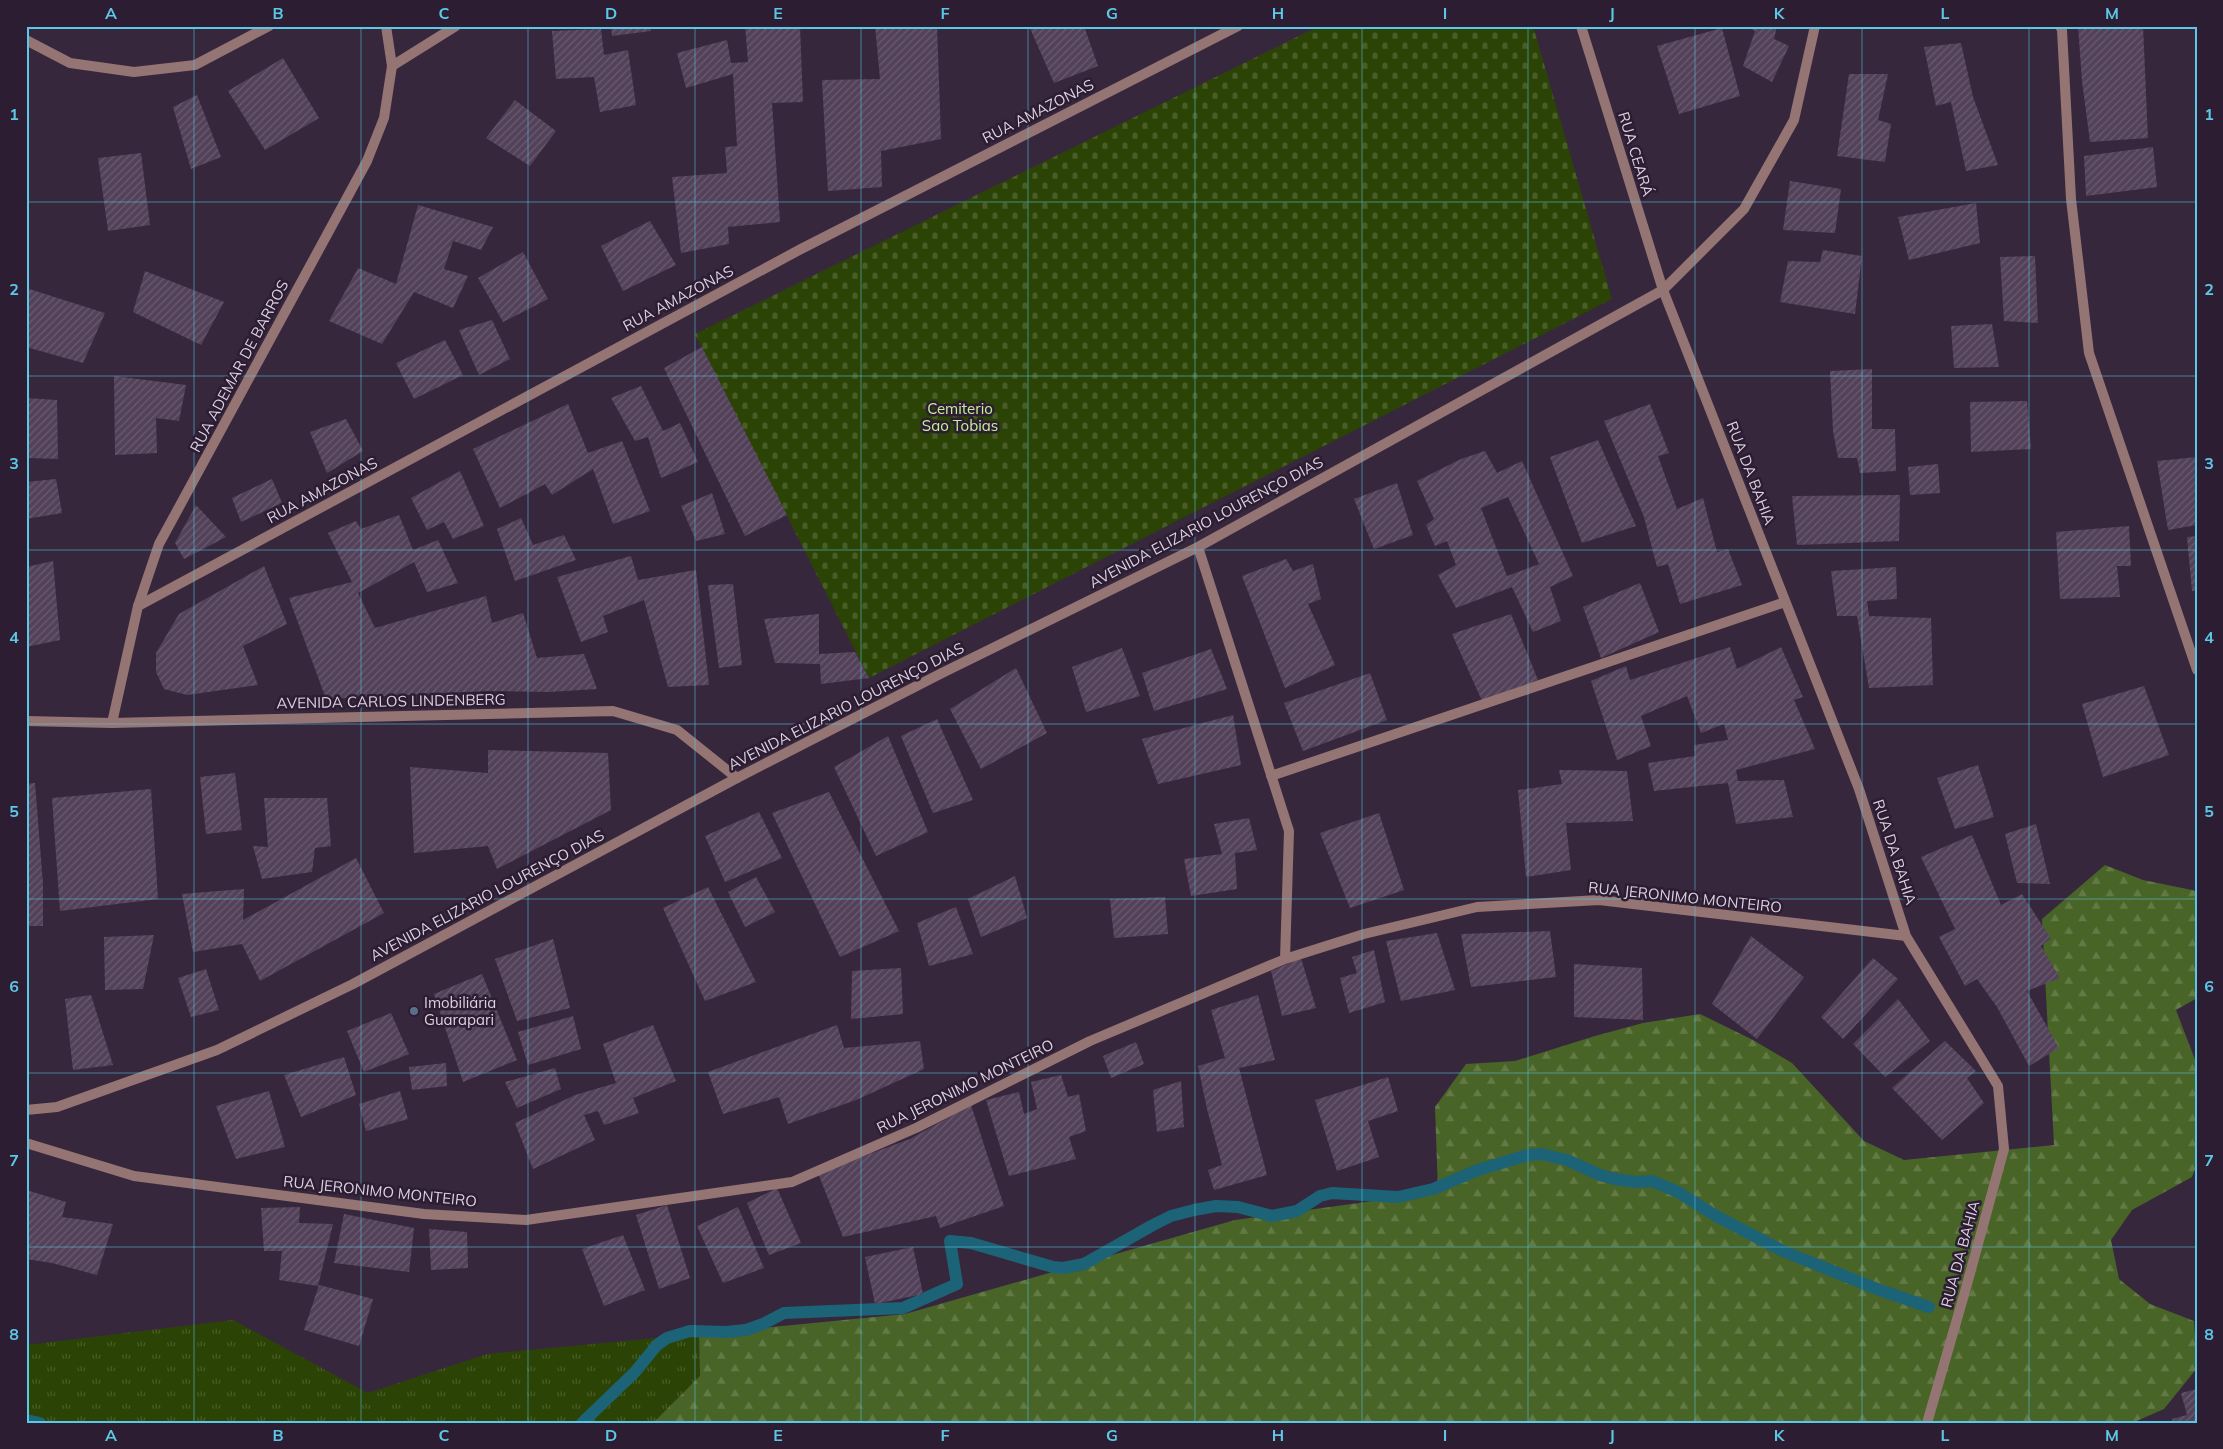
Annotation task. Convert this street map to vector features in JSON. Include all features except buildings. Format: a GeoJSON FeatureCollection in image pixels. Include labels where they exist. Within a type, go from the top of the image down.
{"type":"FeatureCollection","features":[{"type":"Feature","properties":{"kind":"street"},"geometry":{"type":"LineString","coordinates":[[26,40],[70,64],[134,72],[195,65],[269,26]]}},
{"type":"Feature","properties":{"kind":"street","name":"RUA ADEMAR DE BARROS"},"geometry":{"type":"LineString","coordinates":[[112,723],[138,606],[159,544],[367,161],[384,118],[392,66],[386,26]]}},
{"type":"Feature","properties":{"kind":"street"},"geometry":{"type":"LineString","coordinates":[[392,66],[456,26]]}},
{"type":"Feature","properties":{"kind":"street","name":"RUA AMAZONAS"},"geometry":{"type":"LineString","coordinates":[[138,606],[801,249],[1238,26]]}},
{"type":"Feature","properties":{"kind":"street","name":"RUA CEARÁ"},"geometry":{"type":"LineString","coordinates":[[1581,26],[1663,290]]}},
{"type":"Feature","properties":{"kind":"street","name":"AVENIDA ELIZARIO LOURENÇO DIAS"},"geometry":{"type":"LineString","coordinates":[[26,1110],[57,1107],[217,1050],[353,984],[736,778],[942,673],[1198,547],[1663,290],[1744,208],[1794,120],[1815,26]]}},
{"type":"Feature","properties":{"kind":"street"},"geometry":{"type":"LineString","coordinates":[[2060,26],[2062,30],[2071,199],[2089,354],[2197,670]]}},
{"type":"Feature","properties":{"kind":"street","name":"RUA DA BAHIA"},"geometry":{"type":"LineString","coordinates":[[1663,290],[1859,789],[1906,936],[1998,1086],[2004,1149],[1927,1423]]}},
{"type":"Feature","properties":{"kind":"street"},"geometry":{"type":"LineString","coordinates":[[1198,547],[1288,831],[1285,959]]}},
{"type":"Feature","properties":{"kind":"street"},"geometry":{"type":"LineString","coordinates":[[1271,776],[1785,602]]}},
{"type":"Feature","properties":{"kind":"street","name":"AVENIDA CARLOS LINDENBERG"},"geometry":{"type":"LineString","coordinates":[[26,721],[112,723],[613,711],[676,730],[736,778]]}},
{"type":"Feature","properties":{"kind":"street","name":"RUA JERONIMO MONTEIRO"},"geometry":{"type":"LineString","coordinates":[[26,1143],[134,1176],[424,1214],[526,1220],[792,1182],[916,1128],[1090,1041],[1285,959],[1364,934],[1477,907],[1599,900],[1906,936]]}},
{"type":"Feature","properties":{"kind":"green space","name":"Cemiterio Sao Tobias"},"geometry":{"type":"Polygon","coordinates":[[[1319,26],[1533,26],[1612,299],[869,678],[695,334],[1319,26]]]}},
{"type":"Feature","properties":{"kind":"green space"},"geometry":{"type":"Polygon","coordinates":[[[2105,865],[2143,880],[2197,891],[2197,998],[2176,1010],[2197,1065],[2197,1164],[2192,1177],[2132,1210],[2111,1240],[2119,1279],[2150,1304],[2194,1321],[2197,1368],[2164,1409],[2132,1423],[653,1423],[700,1376],[699,1334],[905,1314],[1235,1220],[1438,1192],[1435,1107],[1466,1064],[1515,1061],[1643,1023],[1700,1014],[1753,1040],[1792,1063],[1864,1141],[1904,1160],[2054,1145],[2042,919],[2105,865]]]}},
{"type":"Feature","properties":{"kind":"green space"},"geometry":{"type":"Polygon","coordinates":[[[233,1320],[368,1393],[487,1354],[699,1334],[700,1376],[653,1423],[26,1423],[26,1345],[233,1320]]]}},
{"type":"Feature","properties":{"kind":"waterway"},"geometry":{"type":"LineString","coordinates":[[582,1423],[635,1372],[657,1345],[667,1338],[690,1331],[726,1332],[746,1330],[784,1313],[903,1308],[957,1284],[950,1241],[971,1243],[1053,1267],[1063,1268],[1084,1264],[1171,1216],[1194,1210],[1216,1206],[1238,1207],[1272,1216],[1297,1211],[1320,1196],[1332,1193],[1398,1197],[1433,1189],[1478,1170],[1528,1155],[1541,1154],[1567,1160],[1600,1175],[1615,1179],[1636,1182],[1652,1181],[1678,1192],[1716,1216],[1783,1251],[1877,1289],[1929,1307]]}},
{"type":"Feature","properties":{"kind":"waterway"},"geometry":{"type":"LineString","coordinates":[[26,1420],[40,1423]]}},
{"type":"Feature","properties":{"kind":"place","name":"Imobiliária Guarapari"},"geometry":{"type":"Point","coordinates":[414,1011]}}]}
